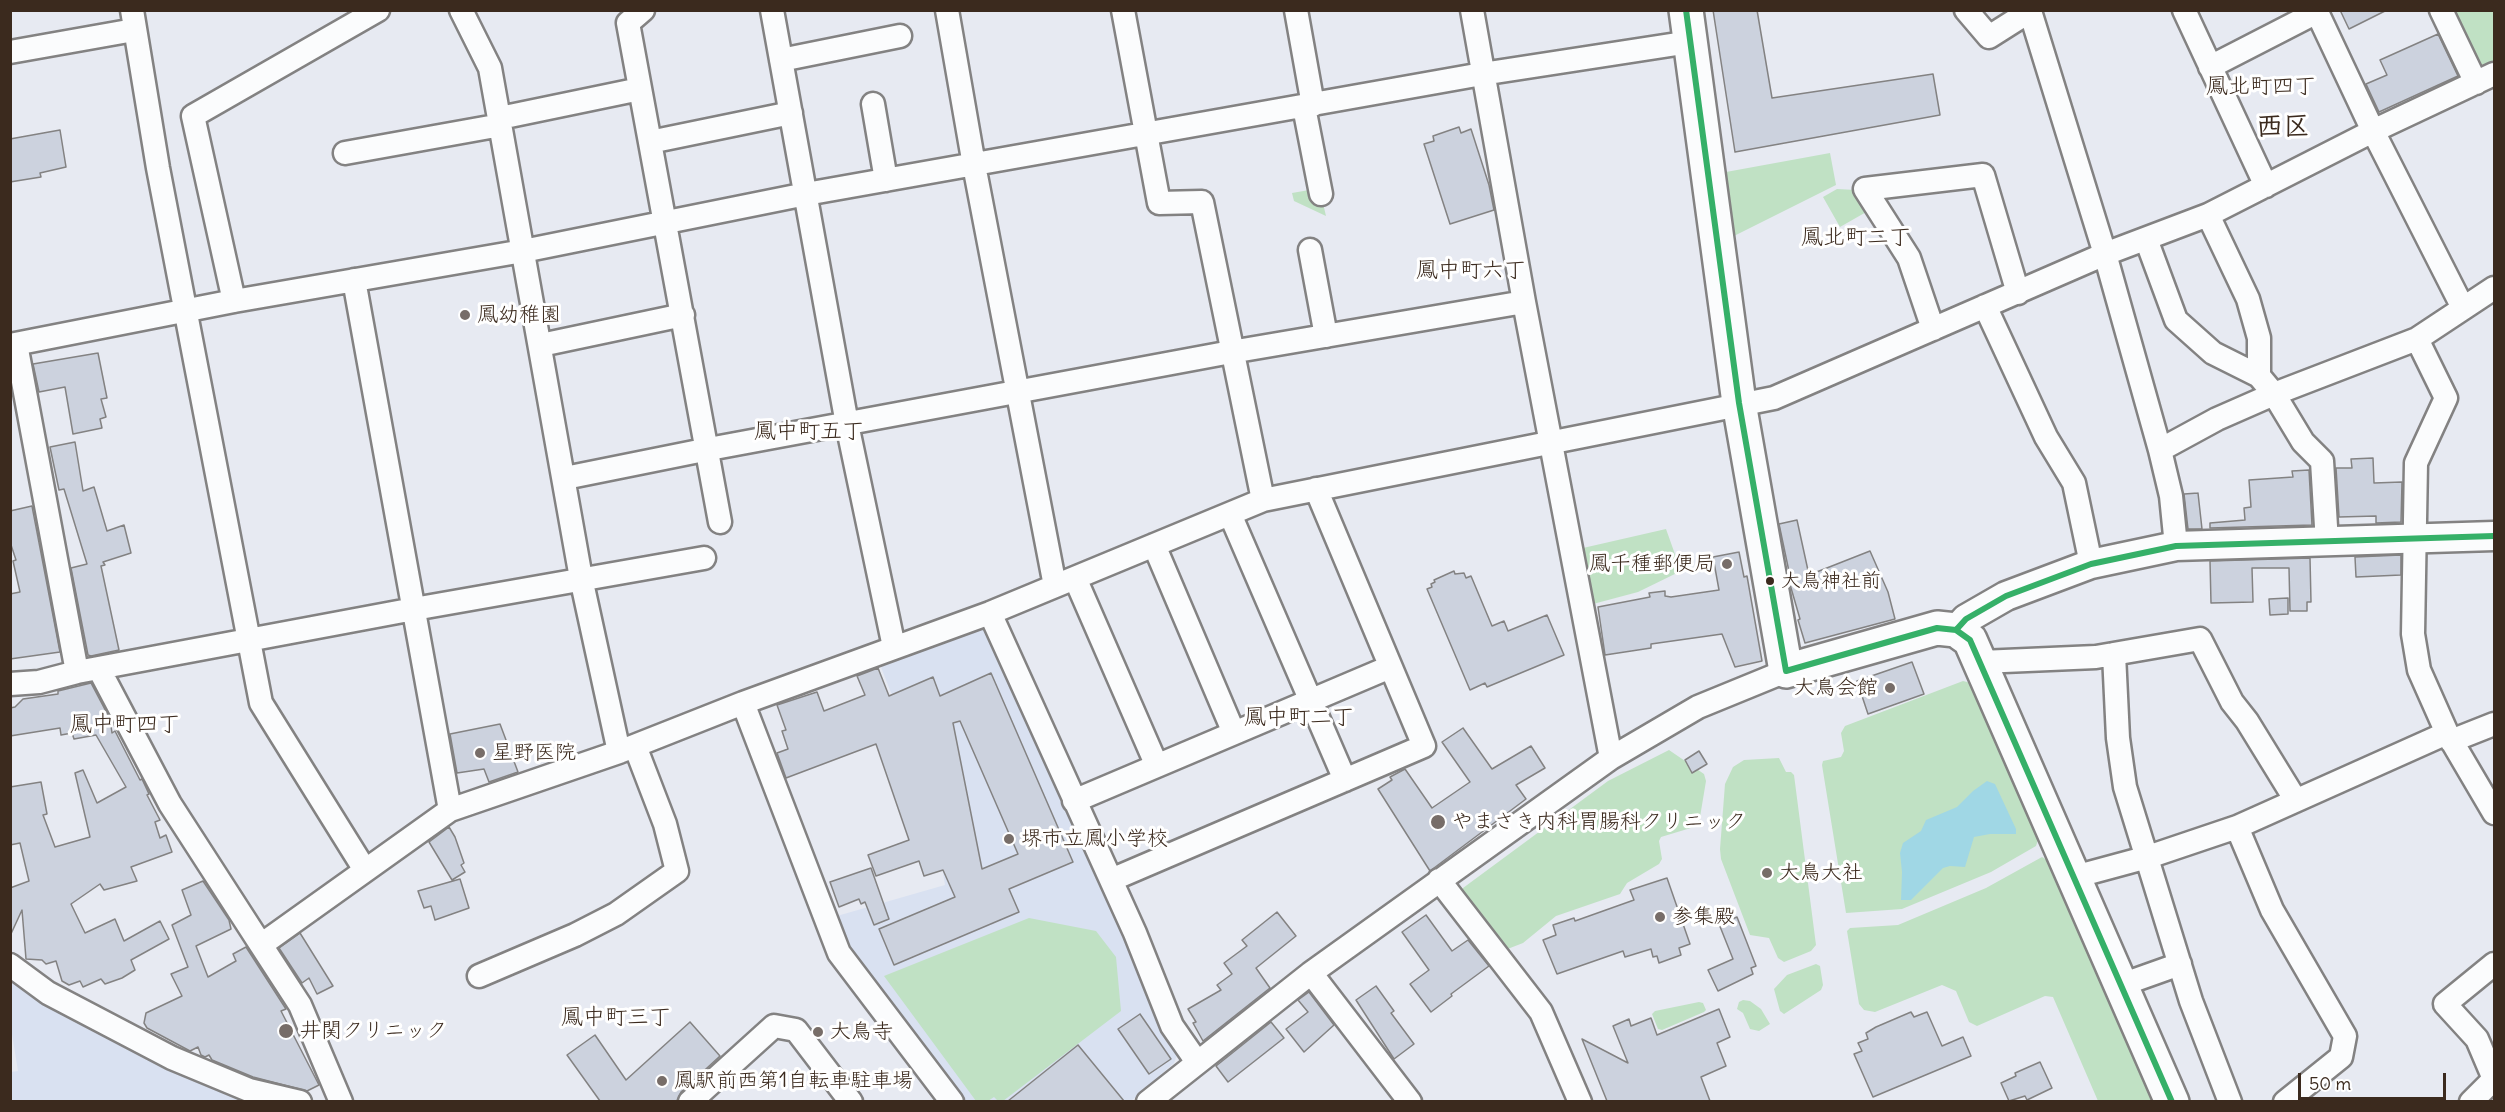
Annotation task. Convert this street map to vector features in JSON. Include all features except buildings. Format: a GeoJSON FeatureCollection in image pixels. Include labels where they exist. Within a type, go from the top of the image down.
{"type":"FeatureCollection","features":[{"type":"Feature","properties":{"kind":"main road"},"geometry":{"type":"LineString","coordinates":[[1686,10],[1739,404],[1786,671],[1833,660],[1937,628],[1956,630],[1970,640],[2172,1101]]}},
{"type":"Feature","properties":{"kind":"street"},"geometry":{"type":"LineString","coordinates":[[234,301],[193,116],[378,10]]}},
{"type":"Feature","properties":{"kind":"street"},"geometry":{"type":"LineString","coordinates":[[461,10],[490,68],[565,478],[581,578],[627,749],[665,824],[678,871],[616,914],[575,935],[478,976]]}},
{"type":"Feature","properties":{"kind":"street"},"geometry":{"type":"LineString","coordinates":[[643,10],[628,23],[720,522]]}},
{"type":"Feature","properties":{"kind":"street"},"geometry":{"type":"LineString","coordinates":[[772,10],[847,424],[894,647]]}},
{"type":"Feature","properties":{"kind":"street"},"geometry":{"type":"LineString","coordinates":[[947,10],[974,165],[1019,392],[1065,582],[1157,766]]}},
{"type":"Feature","properties":{"kind":"street"},"geometry":{"type":"LineString","coordinates":[[1123,10],[1159,203],[1202,202],[1263,500]]}},
{"type":"Feature","properties":{"kind":"street"},"geometry":{"type":"LineString","coordinates":[[1296,10],[1321,194]]}},
{"type":"Feature","properties":{"kind":"street"},"geometry":{"type":"LineString","coordinates":[[1472,10],[1524,302],[1611,758]]}},
{"type":"Feature","properties":{"kind":"street"},"geometry":{"type":"LineString","coordinates":[[1966,10],[1989,37],[2030,11],[2105,254],[2160,450],[2171,496],[2176,546]]}},
{"type":"Feature","properties":{"kind":"street"},"geometry":{"type":"LineString","coordinates":[[2184,10],[2266,186]]}},
{"type":"Feature","properties":{"kind":"street"},"geometry":{"type":"LineString","coordinates":[[254,936],[365,870],[450,810],[627,749],[743,703],[990,613],[1263,500],[1774,398],[2105,254],[2208,215],[2373,131],[2486,79],[2441,10]]}},
{"type":"Feature","properties":{"kind":"street"},"geometry":{"type":"LineString","coordinates":[[2210,67],[2316,11],[2373,131],[2463,308]]}},
{"type":"Feature","properties":{"kind":"street"},"geometry":{"type":"LineString","coordinates":[[10,52],[133,20],[261,703],[365,870]]}},
{"type":"Feature","properties":{"kind":"street"},"geometry":{"type":"LineString","coordinates":[[782,60],[900,36]]}},
{"type":"Feature","properties":{"kind":"street"},"geometry":{"type":"LineString","coordinates":[[77,672],[13,344],[234,301],[523,251],[806,194],[1146,136],[1482,74],[1690,42]]}},
{"type":"Feature","properties":{"kind":"street"},"geometry":{"type":"LineString","coordinates":[[345,153],[640,89]]}},
{"type":"Feature","properties":{"kind":"street"},"geometry":{"type":"LineString","coordinates":[[873,104],[886,180]]}},
{"type":"Feature","properties":{"kind":"street"},"geometry":{"type":"LineString","coordinates":[[650,142],[791,113]]}},
{"type":"Feature","properties":{"kind":"street"},"geometry":{"type":"LineString","coordinates":[[1933,328],[1909,258],[1865,189],[1983,175],[2018,293]]}},
{"type":"Feature","properties":{"kind":"street"},"geometry":{"type":"LineString","coordinates":[[2208,215],[2248,299],[2259,338],[2259,376]]}},
{"type":"Feature","properties":{"kind":"street"},"geometry":{"type":"LineString","coordinates":[[2146,239],[2176,320],[2213,353],[2259,376],[2274,394],[2303,442],[2322,461],[2327,543]]}},
{"type":"Feature","properties":{"kind":"street"},"geometry":{"type":"LineString","coordinates":[[1310,250],[1326,336]]}},
{"type":"Feature","properties":{"kind":"street"},"geometry":{"type":"LineString","coordinates":[[354,280],[450,810]]}},
{"type":"Feature","properties":{"kind":"street"},"geometry":{"type":"LineString","coordinates":[[2160,450],[2217,419],[2274,394],[2417,339],[2494,288]]}},
{"type":"Feature","properties":{"kind":"street"},"geometry":{"type":"LineString","coordinates":[[565,478],[708,449],[1231,352],[1524,302]]}},
{"type":"Feature","properties":{"kind":"street"},"geometry":{"type":"LineString","coordinates":[[1985,306],[2046,436],[2074,483],[2091,564]]}},
{"type":"Feature","properties":{"kind":"street"},"geometry":{"type":"LineString","coordinates":[[541,345],[683,315]]}},
{"type":"Feature","properties":{"kind":"street"},"geometry":{"type":"LineString","coordinates":[[2417,339],[2446,398],[2416,463],[2413,634],[2419,670],[2449,737],[2494,813]]}},
{"type":"Feature","properties":{"kind":"street"},"geometry":{"type":"LineString","coordinates":[[1111,880],[1424,746],[1316,489]]}},
{"type":"Feature","properties":{"kind":"street"},"geometry":{"type":"LineString","coordinates":[[1230,514],[1345,780]]}},
{"type":"Feature","properties":{"kind":"street"},"geometry":{"type":"LineString","coordinates":[[1956,630],[1965,619],[2006,596],[2091,564],[2176,546],[2494,536]]}},
{"type":"Feature","properties":{"kind":"street"},"geometry":{"type":"LineString","coordinates":[[1155,545],[1234,733]]}},
{"type":"Feature","properties":{"kind":"street"},"geometry":{"type":"LineString","coordinates":[[10,684],[39,682],[77,672],[248,642],[414,609],[704,558]]}},
{"type":"Feature","properties":{"kind":"street"},"geometry":{"type":"LineString","coordinates":[[990,613],[1135,933],[1172,1026],[1197,1062]]}},
{"type":"Feature","properties":{"kind":"street"},"geometry":{"type":"LineString","coordinates":[[1981,662],[2096,657],[2200,639],[2232,702],[2247,721],[2295,799]]}},
{"type":"Feature","properties":{"kind":"street"},"geometry":{"type":"LineString","coordinates":[[2114,654],[2118,738],[2125,787],[2199,1022],[2230,1101]]}},
{"type":"Feature","properties":{"kind":"street"},"geometry":{"type":"LineString","coordinates":[[1074,801],[1390,667]]}},
{"type":"Feature","properties":{"kind":"street"},"geometry":{"type":"LineString","coordinates":[[99,669],[170,804],[300,1005],[341,1101]]}},
{"type":"Feature","properties":{"kind":"street"},"geometry":{"type":"LineString","coordinates":[[1148,1101],[1311,973],[1611,758],[1698,707],[1786,671]]}},
{"type":"Feature","properties":{"kind":"street"},"geometry":{"type":"LineString","coordinates":[[743,703],[839,953],[952,1101]]}},
{"type":"Feature","properties":{"kind":"street"},"geometry":{"type":"LineString","coordinates":[[2074,877],[2148,858],[2236,827],[2295,799],[2449,737],[2494,724]]}},
{"type":"Feature","properties":{"kind":"street"},"geometry":{"type":"LineString","coordinates":[[2236,827],[2272,910],[2345,1036],[2341,1057],[2285,1101]]}},
{"type":"Feature","properties":{"kind":"street"},"geometry":{"type":"LineString","coordinates":[[1440,880],[1540,1012],[1580,1101]]}},
{"type":"Feature","properties":{"kind":"street"},"geometry":{"type":"LineString","coordinates":[[2121,985],[2180,964]]}},
{"type":"Feature","properties":{"kind":"street"},"geometry":{"type":"LineString","coordinates":[[2470,1101],[2494,1079],[2477,1039],[2445,1004],[2494,964]]}},
{"type":"Feature","properties":{"kind":"street"},"geometry":{"type":"LineString","coordinates":[[10,965],[48,993],[172,1058],[249,1090],[300,1101]]}},
{"type":"Feature","properties":{"kind":"street"},"geometry":{"type":"LineString","coordinates":[[1311,973],[1410,1101]]}},
{"type":"Feature","properties":{"kind":"street"},"geometry":{"type":"LineString","coordinates":[[690,1101],[774,1026],[796,1030],[851,1101]]}},
{"type":"Feature","properties":{"kind":"shaded area","name":"堺市立鳳小学校"},"geometry":{"type":"Polygon","coordinates":[[[975,624],[989,629],[1140,972],[1162,1028],[1177,1055],[1174,1063],[1131,1101],[960,1101],[841,943],[830,918],[945,885],[930,793],[879,662],[975,624]]]}},
{"type":"Feature","properties":{"kind":"shaded area"},"geometry":{"type":"Polygon","coordinates":[[[10,975],[271,1101],[11,1101],[11,1072],[18,1071],[11,1028],[10,975]]]}},
{"type":"Feature","properties":{"kind":"green space"},"geometry":{"type":"Polygon","coordinates":[[[2449,11],[2494,11],[2494,64],[2484,68],[2474,65],[2449,11]]]}},
{"type":"Feature","properties":{"kind":"green space"},"geometry":{"type":"Polygon","coordinates":[[[1830,153],[1836,185],[1734,236],[1726,172],[1830,153]]]}},
{"type":"Feature","properties":{"kind":"green space"},"geometry":{"type":"Polygon","coordinates":[[[1315,189],[1322,199],[1326,216],[1294,201],[1292,193],[1315,189]]]}},
{"type":"Feature","properties":{"kind":"green space"},"geometry":{"type":"Polygon","coordinates":[[[1837,189],[1856,190],[1868,211],[1840,227],[1823,197],[1837,189]]]}},
{"type":"Feature","properties":{"kind":"green space"},"geometry":{"type":"Polygon","coordinates":[[[1666,529],[1681,571],[1638,592],[1593,604],[1583,548],[1666,529]]]}},
{"type":"Feature","properties":{"kind":"green space"},"geometry":{"type":"Polygon","coordinates":[[[1963,681],[1971,683],[2038,840],[2036,846],[1991,872],[1902,909],[1846,913],[1823,761],[1841,757],[1844,751],[1841,733],[1845,726],[1963,681]]]}},
{"type":"Feature","properties":{"kind":"green space"},"geometry":{"type":"Polygon","coordinates":[[[1669,750],[1704,774],[1706,781],[1699,823],[1694,827],[1661,837],[1659,841],[1662,859],[1659,864],[1627,883],[1620,894],[1556,916],[1523,943],[1505,950],[1463,898],[1463,888],[1608,781],[1669,750]]]}},
{"type":"Feature","properties":{"kind":"green space"},"geometry":{"type":"Polygon","coordinates":[[[1779,758],[1786,772],[1794,775],[1816,945],[1811,951],[1784,962],[1778,958],[1769,938],[1750,935],[1721,859],[1720,849],[1725,784],[1733,767],[1744,760],[1779,758]]]}},
{"type":"Feature","properties":{"kind":"green space"},"geometry":{"type":"Polygon","coordinates":[[[2042,857],[2047,860],[2152,1101],[2098,1101],[2053,997],[2045,996],[1977,1026],[1969,1022],[1956,991],[1942,985],[1875,1012],[1864,1010],[1859,1004],[1847,931],[1850,928],[1898,925],[1986,888],[2042,857]]]}},
{"type":"Feature","properties":{"kind":"green space"},"geometry":{"type":"Polygon","coordinates":[[[1029,918],[1096,931],[1116,957],[1121,1011],[1003,1101],[998,1101],[994,1097],[988,1101],[976,1101],[884,976],[1029,918]]]}},
{"type":"Feature","properties":{"kind":"green space"},"geometry":{"type":"Polygon","coordinates":[[[1816,964],[1820,966],[1823,985],[1821,990],[1784,1014],[1780,1011],[1774,989],[1787,975],[1816,964]]]}},
{"type":"Feature","properties":{"kind":"green space"},"geometry":{"type":"Polygon","coordinates":[[[1750,1001],[1761,1009],[1770,1024],[1759,1031],[1750,1029],[1743,1013],[1737,1009],[1739,1002],[1750,1001]]]}},
{"type":"Feature","properties":{"kind":"green space"},"geometry":{"type":"Polygon","coordinates":[[[1703,1003],[1706,1010],[1704,1012],[1662,1030],[1658,1029],[1652,1014],[1655,1011],[1703,1003]]]}},
{"type":"Feature","properties":{"kind":"water"},"geometry":{"type":"Polygon","coordinates":[[[1987,781],[1995,784],[2016,829],[2016,834],[1990,834],[1974,837],[1965,867],[1943,868],[1911,900],[1901,900],[1900,853],[1903,843],[1921,831],[1926,820],[1957,807],[1987,781]]]}},
{"type":"Feature","properties":{"kind":"transit line"},"geometry":{"type":"LineString","coordinates":[[1686,10],[1739,403],[1786,671],[1937,628],[1956,630],[1970,640],[2172,1102]]}},
{"type":"Feature","properties":{"kind":"transit line"},"geometry":{"type":"LineString","coordinates":[[1956,630],[1966,619],[2006,596],[2091,564],[2176,546],[2494,536]]}},
{"type":"Feature","properties":{"kind":"place","name":"鳳幼稚園"},"geometry":{"type":"Point","coordinates":[465,315]}},
{"type":"Feature","properties":{"kind":"place","name":"鳳千種郵便局"},"geometry":{"type":"Point","coordinates":[1727,564]}},
{"type":"Feature","properties":{"kind":"place","name":"大鳥神社前"},"geometry":{"type":"Point","coordinates":[1770,581]}},
{"type":"Feature","properties":{"kind":"place","name":"大鳥会館"},"geometry":{"type":"Point","coordinates":[1890,688]}},
{"type":"Feature","properties":{"kind":"place","name":"星野医院"},"geometry":{"type":"Point","coordinates":[480,753]}},
{"type":"Feature","properties":{"kind":"place","name":"やまさき内科胃腸科クリニック"},"geometry":{"type":"Point","coordinates":[1438,822]}},
{"type":"Feature","properties":{"kind":"place","name":"堺市立鳳小学校"},"geometry":{"type":"Point","coordinates":[1009,839]}},
{"type":"Feature","properties":{"kind":"place","name":"大鳥大社"},"geometry":{"type":"Point","coordinates":[1767,873]}},
{"type":"Feature","properties":{"kind":"place","name":"参集殿"},"geometry":{"type":"Point","coordinates":[1660,917]}},
{"type":"Feature","properties":{"kind":"place","name":"井関クリニック"},"geometry":{"type":"Point","coordinates":[286,1031]}},
{"type":"Feature","properties":{"kind":"place","name":"大鳥寺"},"geometry":{"type":"Point","coordinates":[818,1032]}},
{"type":"Feature","properties":{"kind":"place","name":"鳳駅前西第1自転車駐車場"},"geometry":{"type":"Point","coordinates":[662,1081]}},
{"type":"Feature","properties":{"kind":"district","name":"鳳北町四丁"},"geometry":{"type":"Point","coordinates":[2261,87]}},
{"type":"Feature","properties":{"kind":"district","name":"西区"},"geometry":{"type":"Point","coordinates":[2283,127]}},
{"type":"Feature","properties":{"kind":"district","name":"鳳北町二丁"},"geometry":{"type":"Point","coordinates":[1856,238]}},
{"type":"Feature","properties":{"kind":"district","name":"鳳中町六丁"},"geometry":{"type":"Point","coordinates":[1471,271]}},
{"type":"Feature","properties":{"kind":"district","name":"鳳中町五丁"},"geometry":{"type":"Point","coordinates":[809,432]}},
{"type":"Feature","properties":{"kind":"district","name":"鳳中町二丁"},"geometry":{"type":"Point","coordinates":[1299,718]}},
{"type":"Feature","properties":{"kind":"district","name":"鳳中町四丁"},"geometry":{"type":"Point","coordinates":[125,725]}},
{"type":"Feature","properties":{"kind":"district","name":"鳳中町三丁"},"geometry":{"type":"Point","coordinates":[616,1018]}}]}
